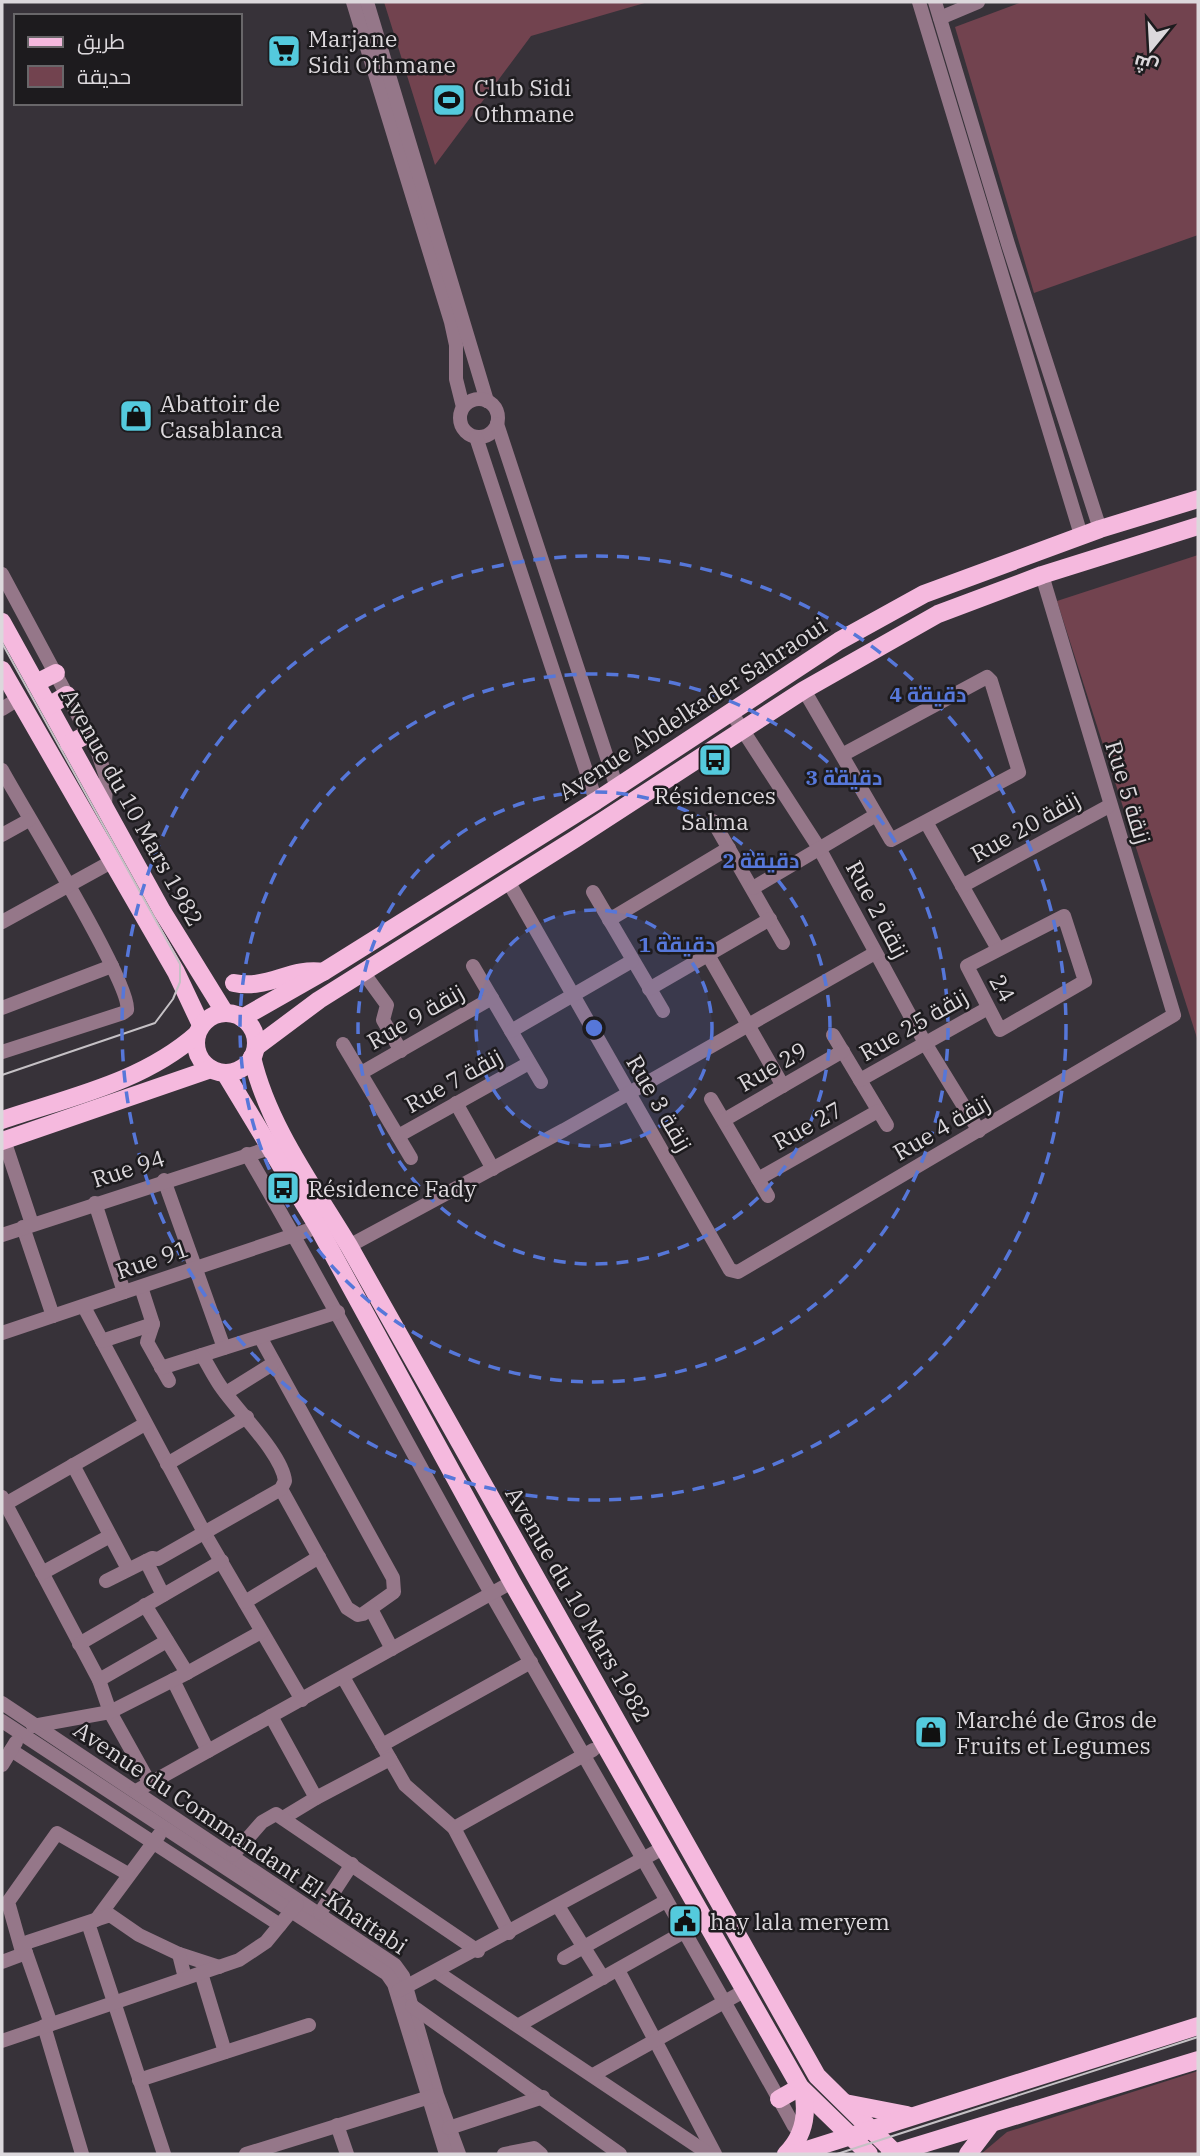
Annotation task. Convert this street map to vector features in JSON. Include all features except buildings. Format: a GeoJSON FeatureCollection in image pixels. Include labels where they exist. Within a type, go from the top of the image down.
{"type":"FeatureCollection","features":[{"type":"Feature","properties":{"kind":"main road","name":"Avenue Abdelkader Sahraoui"},"geometry":{"type":"LineString","coordinates":[[234,1016],[323,972],[617,788],[839,641],[924,594],[1100,529],[1198,499]]}},
{"type":"Feature","properties":{"kind":"main road","name":"Avenue Abdelkader Sahraoui"},"geometry":{"type":"LineString","coordinates":[[254,1052],[283,1023],[804,690],[938,614],[1042,575],[1198,526]]}},
{"type":"Feature","properties":{"kind":"main road","name":"Avenue du 10 Mars 1982"},"geometry":{"type":"LineString","coordinates":[[2,622],[162,911],[234,1016]]}},
{"type":"Feature","properties":{"kind":"main road","name":"Avenue du 10 Mars 1982"},"geometry":{"type":"LineString","coordinates":[[2,670],[176,972],[199,1029]]}},
{"type":"Feature","properties":{"kind":"main road"},"geometry":{"type":"LineString","coordinates":[[36,684],[56,673]]}},
{"type":"Feature","properties":{"kind":"main road"},"geometry":{"type":"LineString","coordinates":[[49,706],[67,695]]}},
{"type":"Feature","properties":{"kind":"main road"},"geometry":{"type":"LineString","coordinates":[[69,744],[88,734]]}},
{"type":"Feature","properties":{"kind":"main road"},"geometry":{"type":"LineString","coordinates":[[234,983],[259,986],[303,970],[323,972]]}},
{"type":"Feature","properties":{"kind":"main road"},"geometry":{"type":"LineString","coordinates":[[2,1120],[149,1070],[175,1053],[216,1014],[234,1016],[253,1031],[254,1052],[241,1069],[218,1071],[3,1141]]}},
{"type":"Feature","properties":{"kind":"main road"},"geometry":{"type":"LineString","coordinates":[[199,1029],[197,1053],[218,1071]]}},
{"type":"Feature","properties":{"kind":"main road","name":"Avenue du 10 Mars 1982"},"geometry":{"type":"LineString","coordinates":[[254,1052],[263,1095],[275,1122],[349,1246],[817,2076],[872,2129],[893,2154]]}},
{"type":"Feature","properties":{"kind":"main road","name":"Avenue du 10 Mars 1982"},"geometry":{"type":"LineString","coordinates":[[218,1071],[270,1148],[318,1227],[512,1582],[801,2089],[869,2154]]}},
{"type":"Feature","properties":{"kind":"main road"},"geometry":{"type":"LineString","coordinates":[[794,2154],[1198,2026]]}},
{"type":"Feature","properties":{"kind":"main road"},"geometry":{"type":"LineString","coordinates":[[893,2154],[1198,2060]]}},
{"type":"Feature","properties":{"kind":"main road"},"geometry":{"type":"LineString","coordinates":[[779,2099],[801,2089],[805,2110],[802,2128],[786,2154]]}},
{"type":"Feature","properties":{"kind":"main road"},"geometry":{"type":"LineString","coordinates":[[842,2102],[885,2113],[914,2115]]}},
{"type":"Feature","properties":{"kind":"main road"},"geometry":{"type":"LineString","coordinates":[[968,2154],[990,2125]]}},
{"type":"Feature","properties":{"kind":"street"},"geometry":{"type":"LineString","coordinates":[[353,2],[451,323],[456,345],[456,379],[463,407],[461,426],[476,438],[596,801]]}},
{"type":"Feature","properties":{"kind":"street"},"geometry":{"type":"LineString","coordinates":[[367,2],[487,401],[496,410],[497,424],[617,788]]}},
{"type":"Feature","properties":{"kind":"street"},"geometry":{"type":"LineString","coordinates":[[919,2],[1081,536]]}},
{"type":"Feature","properties":{"kind":"street"},"geometry":{"type":"LineString","coordinates":[[935,2],[1100,529]]}},
{"type":"Feature","properties":{"kind":"street"},"geometry":{"type":"LineString","coordinates":[[940,18],[978,2]]}},
{"type":"Feature","properties":{"kind":"street"},"geometry":{"type":"LineString","coordinates":[[946,91],[961,86]]}},
{"type":"Feature","properties":{"kind":"street"},"geometry":{"type":"LineString","coordinates":[[463,407],[474,400],[487,401]]}},
{"type":"Feature","properties":{"kind":"street"},"geometry":{"type":"LineString","coordinates":[[1043,412],[1060,407]]}},
{"type":"Feature","properties":{"kind":"street"},"geometry":{"type":"LineString","coordinates":[[476,438],[489,435],[497,424]]}},
{"type":"Feature","properties":{"kind":"street"},"geometry":{"type":"LineString","coordinates":[[2,574],[104,769],[105,808]]}},
{"type":"Feature","properties":{"kind":"street","name":"Rue 5 زنقة"},"geometry":{"type":"LineString","coordinates":[[1042,575],[1109,806],[1174,1005],[1172,1020]]}},
{"type":"Feature","properties":{"kind":"street"},"geometry":{"type":"LineString","coordinates":[[804,690],[891,840],[1018,773],[989,678],[842,755]]}},
{"type":"Feature","properties":{"kind":"street"},"geometry":{"type":"LineString","coordinates":[[2,709],[18,699]]}},
{"type":"Feature","properties":{"kind":"street","name":"Rue 2 زنقة"},"geometry":{"type":"LineString","coordinates":[[731,712],[819,848],[925,1043],[979,1131]]}},
{"type":"Feature","properties":{"kind":"street"},"geometry":{"type":"LineString","coordinates":[[2,770],[112,966],[129,1002],[127,1010],[2,1052]]}},
{"type":"Feature","properties":{"kind":"street","name":"Rue 20 زنقة"},"geometry":{"type":"LineString","coordinates":[[962,886],[1109,806]]}},
{"type":"Feature","properties":{"kind":"street"},"geometry":{"type":"LineString","coordinates":[[753,888],[876,816]]}},
{"type":"Feature","properties":{"kind":"street"},"geometry":{"type":"LineString","coordinates":[[2,835],[29,820]]}},
{"type":"Feature","properties":{"kind":"street"},"geometry":{"type":"LineString","coordinates":[[713,821],[783,943]]}},
{"type":"Feature","properties":{"kind":"street"},"geometry":{"type":"LineString","coordinates":[[926,822],[998,949]]}},
{"type":"Feature","properties":{"kind":"street"},"geometry":{"type":"LineString","coordinates":[[609,920],[729,848]]}},
{"type":"Feature","properties":{"kind":"street"},"geometry":{"type":"LineString","coordinates":[[2,922],[111,862]]}},
{"type":"Feature","properties":{"kind":"street","name":"Rue 3 زنقة"},"geometry":{"type":"LineString","coordinates":[[508,881],[571,997],[734,1274]]}},
{"type":"Feature","properties":{"kind":"street"},"geometry":{"type":"LineString","coordinates":[[593,892],[663,1011]]}},
{"type":"Feature","properties":{"kind":"street","name":"24"},"geometry":{"type":"LineString","coordinates":[[1064,916],[1085,981],[1001,1030],[966,967],[998,949],[1064,916]]}},
{"type":"Feature","properties":{"kind":"street"},"geometry":{"type":"LineString","coordinates":[[649,989],[770,919]]}},
{"type":"Feature","properties":{"kind":"street"},"geometry":{"type":"LineString","coordinates":[[349,1246],[493,1169],[875,953]]}},
{"type":"Feature","properties":{"kind":"street"},"geometry":{"type":"LineString","coordinates":[[708,955],[750,1023],[783,1086]]}},
{"type":"Feature","properties":{"kind":"street"},"geometry":{"type":"LineString","coordinates":[[510,1031],[632,961]]}},
{"type":"Feature","properties":{"kind":"street"},"geometry":{"type":"LineString","coordinates":[[2,1007],[112,966]]}},
{"type":"Feature","properties":{"kind":"street"},"geometry":{"type":"LineString","coordinates":[[473,966],[541,1082]]}},
{"type":"Feature","properties":{"kind":"street"},"geometry":{"type":"LineString","coordinates":[[363,972],[387,1006],[383,1020],[401,1051]]}},
{"type":"Feature","properties":{"kind":"street","name":"Rue 9 زنقة"},"geometry":{"type":"LineString","coordinates":[[361,1073],[492,998]]}},
{"type":"Feature","properties":{"kind":"street","name":"Rue 25 زنقة"},"geometry":{"type":"LineString","coordinates":[[860,1080],[988,1008]]}},
{"type":"Feature","properties":{"kind":"street","name":"Rue 4 زنقة"},"geometry":{"type":"LineString","coordinates":[[734,1274],[1172,1020]]}},
{"type":"Feature","properties":{"kind":"street"},"geometry":{"type":"LineString","coordinates":[[833,1035],[887,1125]]}},
{"type":"Feature","properties":{"kind":"street"},"geometry":{"type":"LineString","coordinates":[[343,1044],[411,1158]]}},
{"type":"Feature","properties":{"kind":"street","name":"Rue 29"},"geometry":{"type":"LineString","coordinates":[[724,1120],[842,1051]]}},
{"type":"Feature","properties":{"kind":"street","name":"Rue 7 زنقة"},"geometry":{"type":"LineString","coordinates":[[398,1136],[529,1063]]}},
{"type":"Feature","properties":{"kind":"street"},"geometry":{"type":"LineString","coordinates":[[712,1099],[768,1196]]}},
{"type":"Feature","properties":{"kind":"street"},"geometry":{"type":"LineString","coordinates":[[456,1103],[493,1169]]}},
{"type":"Feature","properties":{"kind":"street","name":"Rue 27"},"geometry":{"type":"LineString","coordinates":[[758,1179],[878,1111]]}},
{"type":"Feature","properties":{"kind":"street"},"geometry":{"type":"LineString","coordinates":[[3,1141],[53,1316]]}},
{"type":"Feature","properties":{"kind":"street","name":"Rue 94"},"geometry":{"type":"LineString","coordinates":[[2,1235],[164,1180],[270,1148]]}},
{"type":"Feature","properties":{"kind":"street"},"geometry":{"type":"LineString","coordinates":[[247,1154],[338,1312],[491,1594],[586,1754],[794,2126]]}},
{"type":"Feature","properties":{"kind":"street"},"geometry":{"type":"LineString","coordinates":[[164,1180],[193,1269],[224,1348]]}},
{"type":"Feature","properties":{"kind":"street"},"geometry":{"type":"LineString","coordinates":[[95,1203],[124,1292]]}},
{"type":"Feature","properties":{"kind":"street","name":"Rue 91"},"geometry":{"type":"LineString","coordinates":[[2,1334],[318,1227]]}},
{"type":"Feature","properties":{"kind":"street"},"geometry":{"type":"LineString","coordinates":[[141,1287],[153,1324],[147,1342],[169,1381]]}},
{"type":"Feature","properties":{"kind":"street"},"geometry":{"type":"LineString","coordinates":[[84,1307],[205,1534],[302,1700]]}},
{"type":"Feature","properties":{"kind":"street"},"geometry":{"type":"LineString","coordinates":[[161,1368],[338,1312]]}},
{"type":"Feature","properties":{"kind":"street"},"geometry":{"type":"LineString","coordinates":[[102,1341],[153,1324]]}},
{"type":"Feature","properties":{"kind":"street"},"geometry":{"type":"LineString","coordinates":[[202,1355],[226,1393],[247,1417],[284,1475],[281,1489],[347,1608],[358,1615],[372,1609],[394,1592],[393,1578],[260,1337]]}},
{"type":"Feature","properties":{"kind":"street"},"geometry":{"type":"LineString","coordinates":[[226,1393],[274,1363]]}},
{"type":"Feature","properties":{"kind":"street"},"geometry":{"type":"LineString","coordinates":[[167,1464],[247,1417]]}},
{"type":"Feature","properties":{"kind":"street"},"geometry":{"type":"LineString","coordinates":[[145,1424],[3,1502],[99,1680],[142,1787],[512,1582]]}},
{"type":"Feature","properties":{"kind":"street"},"geometry":{"type":"LineString","coordinates":[[73,1465],[128,1569]]}},
{"type":"Feature","properties":{"kind":"street"},"geometry":{"type":"LineString","coordinates":[[106,1581],[146,1561],[158,1559],[281,1489]]}},
{"type":"Feature","properties":{"kind":"street"},"geometry":{"type":"LineString","coordinates":[[42,1573],[110,1536]]}},
{"type":"Feature","properties":{"kind":"street"},"geometry":{"type":"LineString","coordinates":[[245,1602],[319,1557]]}},
{"type":"Feature","properties":{"kind":"street"},"geometry":{"type":"LineString","coordinates":[[146,1561],[163,1595]]}},
{"type":"Feature","properties":{"kind":"street"},"geometry":{"type":"LineString","coordinates":[[79,1644],[222,1561]]}},
{"type":"Feature","properties":{"kind":"street"},"geometry":{"type":"LineString","coordinates":[[145,1605],[187,1673]]}},
{"type":"Feature","properties":{"kind":"street"},"geometry":{"type":"LineString","coordinates":[[372,1609],[392,1649]]}},
{"type":"Feature","properties":{"kind":"street"},"geometry":{"type":"LineString","coordinates":[[261,1632],[110,1712],[35,1725],[21,1735],[5,1758],[153,1842],[280,1925]]}},
{"type":"Feature","properties":{"kind":"street"},"geometry":{"type":"LineString","coordinates":[[99,1680],[167,1641]]}},
{"type":"Feature","properties":{"kind":"street"},"geometry":{"type":"LineString","coordinates":[[382,1745],[531,1662]]}},
{"type":"Feature","properties":{"kind":"street"},"geometry":{"type":"LineString","coordinates":[[343,1677],[405,1784],[454,1828],[509,1933]]}},
{"type":"Feature","properties":{"kind":"street"},"geometry":{"type":"LineString","coordinates":[[173,1680],[208,1751]]}},
{"type":"Feature","properties":{"kind":"street","name":"Avenue du Commandant El-Khattabi"},"geometry":{"type":"LineString","coordinates":[[2,1703],[142,1787],[387,1974],[411,2006],[446,2154]]}},
{"type":"Feature","properties":{"kind":"street"},"geometry":{"type":"LineString","coordinates":[[271,1716],[316,1798]]}},
{"type":"Feature","properties":{"kind":"street","name":"Avenue du Commandant El-Khattabi"},"geometry":{"type":"LineString","coordinates":[[2,1721],[164,1829],[296,1905],[320,1913],[395,1965],[432,2096],[449,2128],[458,2154]]}},
{"type":"Feature","properties":{"kind":"street"},"geometry":{"type":"LineString","coordinates":[[454,1828],[604,1744]]}},
{"type":"Feature","properties":{"kind":"street"},"geometry":{"type":"LineString","coordinates":[[283,1818],[390,1759]]}},
{"type":"Feature","properties":{"kind":"street"},"geometry":{"type":"LineString","coordinates":[[233,1855],[275,1813],[478,1951]]}},
{"type":"Feature","properties":{"kind":"street"},"geometry":{"type":"LineString","coordinates":[[92,1922],[164,1829]]}},
{"type":"Feature","properties":{"kind":"street"},"geometry":{"type":"LineString","coordinates":[[82,2154],[47,2025],[8,1902],[57,1833],[128,1874]]}},
{"type":"Feature","properties":{"kind":"street"},"geometry":{"type":"LineString","coordinates":[[401,1990],[478,1951],[663,1849]]}},
{"type":"Feature","properties":{"kind":"street"},"geometry":{"type":"LineString","coordinates":[[320,1913],[352,1864]]}},
{"type":"Feature","properties":{"kind":"street"},"geometry":{"type":"LineString","coordinates":[[564,1958],[666,1901]]}},
{"type":"Feature","properties":{"kind":"street"},"geometry":{"type":"LineString","coordinates":[[2,2040],[253,1954],[296,1905]]}},
{"type":"Feature","properties":{"kind":"street"},"geometry":{"type":"LineString","coordinates":[[558,1906],[603,1978]]}},
{"type":"Feature","properties":{"kind":"street"},"geometry":{"type":"LineString","coordinates":[[25,1954],[24,1947],[28,1942],[110,1915],[139,1935],[179,1954],[219,1967]]}},
{"type":"Feature","properties":{"kind":"street"},"geometry":{"type":"LineString","coordinates":[[92,1922],[112,2002],[163,2154]]}},
{"type":"Feature","properties":{"kind":"street"},"geometry":{"type":"LineString","coordinates":[[519,2025],[684,1932]]}},
{"type":"Feature","properties":{"kind":"street"},"geometry":{"type":"LineString","coordinates":[[2,1962],[25,1954]]}},
{"type":"Feature","properties":{"kind":"street"},"geometry":{"type":"LineString","coordinates":[[179,1954],[185,1978]]}},
{"type":"Feature","properties":{"kind":"street"},"geometry":{"type":"LineString","coordinates":[[618,1970],[715,2154]]}},
{"type":"Feature","properties":{"kind":"street"},"geometry":{"type":"LineString","coordinates":[[438,1972],[709,2154]]}},
{"type":"Feature","properties":{"kind":"street"},"geometry":{"type":"LineString","coordinates":[[201,1973],[225,2052]]}},
{"type":"Feature","properties":{"kind":"street"},"geometry":{"type":"LineString","coordinates":[[593,2075],[744,1991]]}},
{"type":"Feature","properties":{"kind":"street"},"geometry":{"type":"LineString","coordinates":[[411,2006],[620,2154]]}},
{"type":"Feature","properties":{"kind":"street"},"geometry":{"type":"LineString","coordinates":[[139,2080],[309,2025]]}},
{"type":"Feature","properties":{"kind":"street"},"geometry":{"type":"LineString","coordinates":[[250,2154],[432,2096]]}},
{"type":"Feature","properties":{"kind":"street"},"geometry":{"type":"LineString","coordinates":[[449,2128],[543,2097]]}},
{"type":"Feature","properties":{"kind":"street"},"geometry":{"type":"LineString","coordinates":[[337,2125],[347,2154]]}},
{"type":"Feature","properties":{"kind":"street"},"geometry":{"type":"LineString","coordinates":[[505,2154],[534,2148],[541,2154]]}},
{"type":"Feature","properties":{"kind":"green space","name":"Club Sidi Othmane"},"geometry":{"type":"Polygon","coordinates":[[[384,2],[648,2],[531,36],[435,165],[384,2]]]}},
{"type":"Feature","properties":{"kind":"green space"},"geometry":{"type":"Polygon","coordinates":[[[1022,2],[1198,2],[1198,235],[1034,293],[955,27],[1022,2]]]}},
{"type":"Feature","properties":{"kind":"green space"},"geometry":{"type":"Polygon","coordinates":[[[1198,555],[1198,1041],[1057,601],[1198,555]]]}},
{"type":"Feature","properties":{"kind":"green space"},"geometry":{"type":"Polygon","coordinates":[[[1198,2071],[1198,2154],[981,2154],[1007,2132],[1198,2071]]]}},
{"type":"Feature","properties":{"kind":"tram line"},"geometry":{"type":"LineString","coordinates":[[2,643],[180,964],[180,982],[173,999],[155,1023],[2,1075]]}},
{"type":"Feature","properties":{"kind":"tram line"},"geometry":{"type":"LineString","coordinates":[[837,2154],[1198,2037]]}},
{"type":"Feature","properties":{"kind":"place","name":"Marjane Sidi Othmane"},"geometry":{"type":"Point","coordinates":[284,51]}},
{"type":"Feature","properties":{"kind":"place","name":"Club Sidi Othmane"},"geometry":{"type":"Point","coordinates":[449,100]}},
{"type":"Feature","properties":{"kind":"place","name":"Abattoir de Casablanca"},"geometry":{"type":"Point","coordinates":[136,416]}},
{"type":"Feature","properties":{"kind":"place","name":"Résidences Salma"},"geometry":{"type":"Point","coordinates":[715,760]}},
{"type":"Feature","properties":{"kind":"place","name":"Résidence Fady"},"geometry":{"type":"Point","coordinates":[283,1188]}},
{"type":"Feature","properties":{"kind":"place","name":"Marché de Gros de Fruits et Legumes"},"geometry":{"type":"Point","coordinates":[931,1732]}},
{"type":"Feature","properties":{"kind":"place","name":"hay lala meryem"},"geometry":{"type":"Point","coordinates":[685,1921]}}]}
